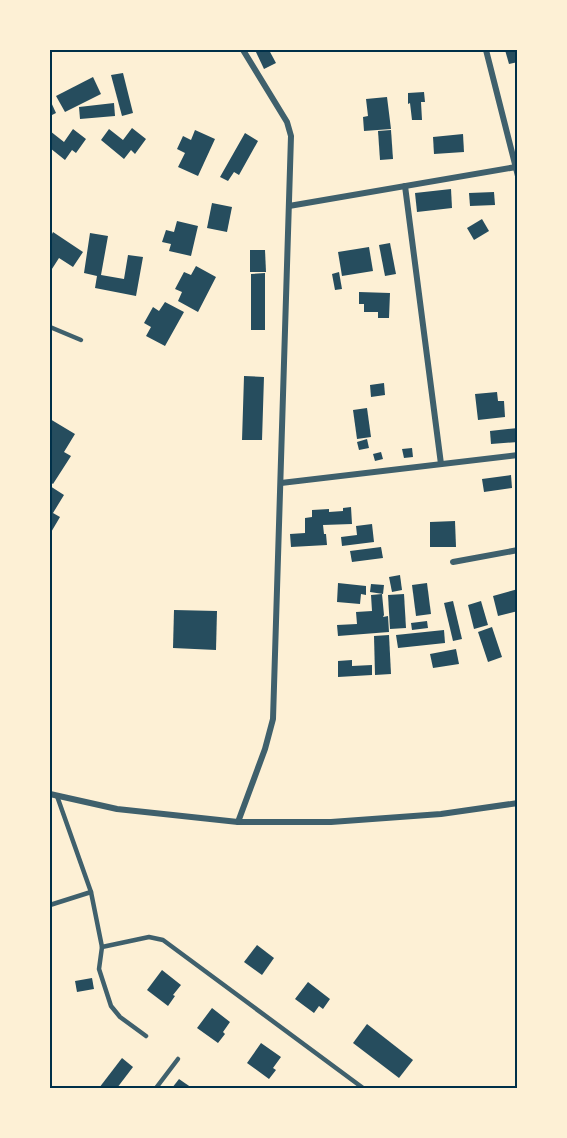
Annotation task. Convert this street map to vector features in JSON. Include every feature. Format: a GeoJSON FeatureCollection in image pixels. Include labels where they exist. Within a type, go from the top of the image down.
{"type":"FeatureCollection","features":[{"type":"Feature","properties":{"kind":"street"},"geometry":{"type":"LineString","coordinates":[[238,822],[265,749],[273,719],[291,136],[287,122],[243,50]]}},
{"type":"Feature","properties":{"kind":"street"},"geometry":{"type":"LineString","coordinates":[[486,50],[518,176]]}},
{"type":"Feature","properties":{"kind":"street"},"geometry":{"type":"LineString","coordinates":[[289,206],[516,167]]}},
{"type":"Feature","properties":{"kind":"street"},"geometry":{"type":"LineString","coordinates":[[405,186],[441,464]]}},
{"type":"Feature","properties":{"kind":"street"},"geometry":{"type":"LineString","coordinates":[[281,483],[518,455]]}},
{"type":"Feature","properties":{"kind":"street"},"geometry":{"type":"LineString","coordinates":[[453,562],[518,550]]}},
{"type":"Feature","properties":{"kind":"street"},"geometry":{"type":"LineString","coordinates":[[50,794],[117,809],[238,822],[342,821],[441,813],[518,803]]}},
{"type":"Feature","properties":{"kind":"lane"},"geometry":{"type":"LineString","coordinates":[[50,327],[81,340]]}},
{"type":"Feature","properties":{"kind":"lane"},"geometry":{"type":"LineString","coordinates":[[57,796],[91,892],[102,947],[99,969],[111,1006],[120,1017],[146,1036]]}},
{"type":"Feature","properties":{"kind":"lane"},"geometry":{"type":"LineString","coordinates":[[50,904],[91,892]]}},
{"type":"Feature","properties":{"kind":"lane"},"geometry":{"type":"LineString","coordinates":[[102,947],[149,937],[163,940],[363,1089]]}},
{"type":"Feature","properties":{"kind":"lane"},"geometry":{"type":"LineString","coordinates":[[156,1089],[178,1059]]}},
{"type":"Feature","properties":{"kind":"building"},"geometry":{"type":"Polygon","coordinates":[[[255,50],[269,50],[276,63],[264,69],[255,50]]]}},
{"type":"Feature","properties":{"kind":"building"},"geometry":{"type":"Polygon","coordinates":[[[505,50],[515,50],[518,62],[509,64],[505,50]]]}},
{"type":"Feature","properties":{"kind":"building"},"geometry":{"type":"Polygon","coordinates":[[[123,73],[133,113],[122,116],[111,75],[123,73]]]}},
{"type":"Feature","properties":{"kind":"building"},"geometry":{"type":"Polygon","coordinates":[[[93,77],[101,94],[65,112],[56,96],[93,77]]]}},
{"type":"Feature","properties":{"kind":"building"},"geometry":{"type":"Polygon","coordinates":[[[424,92],[425,102],[421,102],[422,120],[412,120],[408,93],[424,92]]]}},
{"type":"Feature","properties":{"kind":"building"},"geometry":{"type":"Polygon","coordinates":[[[387,97],[391,129],[364,131],[363,117],[368,116],[366,99],[387,97]]]}},
{"type":"Feature","properties":{"kind":"building"},"geometry":{"type":"Polygon","coordinates":[[[50,100],[56,113],[50,116],[50,100]]]}},
{"type":"Feature","properties":{"kind":"building"},"geometry":{"type":"Polygon","coordinates":[[[114,103],[115,116],[80,119],[79,107],[114,103]]]}},
{"type":"Feature","properties":{"kind":"building"},"geometry":{"type":"Polygon","coordinates":[[[132,128],[146,139],[135,154],[131,150],[124,159],[101,140],[109,129],[123,140],[132,128]]]}},
{"type":"Feature","properties":{"kind":"building"},"geometry":{"type":"Polygon","coordinates":[[[73,129],[86,139],[76,153],[72,150],[65,160],[50,148],[50,131],[64,142],[73,129]]]}},
{"type":"Feature","properties":{"kind":"building"},"geometry":{"type":"Polygon","coordinates":[[[195,130],[215,139],[198,176],[178,167],[185,153],[177,149],[183,136],[191,140],[195,130]]]}},
{"type":"Feature","properties":{"kind":"building"},"geometry":{"type":"Polygon","coordinates":[[[391,130],[393,159],[380,160],[378,131],[391,130]]]}},
{"type":"Feature","properties":{"kind":"building"},"geometry":{"type":"Polygon","coordinates":[[[245,133],[258,141],[239,175],[234,172],[228,181],[220,177],[245,133]]]}},
{"type":"Feature","properties":{"kind":"building"},"geometry":{"type":"Polygon","coordinates":[[[463,134],[464,152],[434,154],[433,137],[463,134]]]}},
{"type":"Feature","properties":{"kind":"building"},"geometry":{"type":"Polygon","coordinates":[[[451,189],[452,208],[417,212],[415,193],[451,189]]]}},
{"type":"Feature","properties":{"kind":"building"},"geometry":{"type":"Polygon","coordinates":[[[494,192],[495,205],[470,206],[469,193],[494,192]]]}},
{"type":"Feature","properties":{"kind":"building"},"geometry":{"type":"Polygon","coordinates":[[[212,203],[232,207],[227,232],[207,228],[212,203]]]}},
{"type":"Feature","properties":{"kind":"building"},"geometry":{"type":"Polygon","coordinates":[[[482,219],[489,231],[474,240],[467,228],[482,219]]]}},
{"type":"Feature","properties":{"kind":"building"},"geometry":{"type":"Polygon","coordinates":[[[177,221],[198,226],[191,256],[169,251],[171,244],[162,242],[166,230],[174,232],[177,221]]]}},
{"type":"Feature","properties":{"kind":"building"},"geometry":{"type":"Polygon","coordinates":[[[53,232],[83,252],[73,267],[59,258],[50,272],[50,238],[53,232]]]}},
{"type":"Feature","properties":{"kind":"building"},"geometry":{"type":"Polygon","coordinates":[[[90,233],[108,236],[101,275],[124,279],[128,255],[143,257],[136,296],[95,288],[97,276],[84,273],[90,233]]]}},
{"type":"Feature","properties":{"kind":"building"},"geometry":{"type":"Polygon","coordinates":[[[390,243],[396,274],[385,276],[379,245],[390,243]]]}},
{"type":"Feature","properties":{"kind":"building"},"geometry":{"type":"Polygon","coordinates":[[[369,247],[373,271],[342,276],[338,252],[369,247]]]}},
{"type":"Feature","properties":{"kind":"building"},"geometry":{"type":"Polygon","coordinates":[[[250,250],[265,250],[266,272],[250,272],[250,250]]]}},
{"type":"Feature","properties":{"kind":"building"},"geometry":{"type":"Polygon","coordinates":[[[196,266],[216,277],[198,312],[178,301],[182,292],[175,289],[184,272],[191,275],[196,266]]]}},
{"type":"Feature","properties":{"kind":"building"},"geometry":{"type":"Polygon","coordinates":[[[339,272],[342,289],[335,290],[332,274],[339,272]]]}},
{"type":"Feature","properties":{"kind":"building"},"geometry":{"type":"Polygon","coordinates":[[[265,273],[265,330],[251,330],[251,274],[265,273]]]}},
{"type":"Feature","properties":{"kind":"building"},"geometry":{"type":"Polygon","coordinates":[[[359,292],[390,293],[389,318],[378,318],[378,312],[364,312],[364,304],[359,304],[359,292]]]}},
{"type":"Feature","properties":{"kind":"building"},"geometry":{"type":"Polygon","coordinates":[[[165,302],[184,312],[165,346],[146,336],[151,327],[144,323],[153,307],[159,311],[165,302]]]}},
{"type":"Feature","properties":{"kind":"building"},"geometry":{"type":"Polygon","coordinates":[[[244,376],[264,377],[262,440],[242,440],[244,376]]]}},
{"type":"Feature","properties":{"kind":"building"},"geometry":{"type":"Polygon","coordinates":[[[384,383],[385,395],[371,397],[370,385],[384,383]]]}},
{"type":"Feature","properties":{"kind":"building"},"geometry":{"type":"Polygon","coordinates":[[[497,392],[498,401],[504,401],[505,417],[478,420],[475,394],[497,392]]]}},
{"type":"Feature","properties":{"kind":"building"},"geometry":{"type":"Polygon","coordinates":[[[367,408],[371,437],[357,439],[353,410],[367,408]]]}},
{"type":"Feature","properties":{"kind":"building"},"geometry":{"type":"Polygon","coordinates":[[[50,419],[75,434],[64,452],[71,456],[53,484],[50,482],[50,419]]]}},
{"type":"Feature","properties":{"kind":"building"},"geometry":{"type":"Polygon","coordinates":[[[518,428],[518,442],[491,444],[490,431],[518,428]]]}},
{"type":"Feature","properties":{"kind":"building"},"geometry":{"type":"Polygon","coordinates":[[[367,439],[369,448],[359,450],[357,442],[367,439]]]}},
{"type":"Feature","properties":{"kind":"building"},"geometry":{"type":"Polygon","coordinates":[[[412,448],[413,457],[404,458],[402,449],[412,448]]]}},
{"type":"Feature","properties":{"kind":"building"},"geometry":{"type":"Polygon","coordinates":[[[381,452],[383,459],[375,461],[373,454],[381,452]]]}},
{"type":"Feature","properties":{"kind":"building"},"geometry":{"type":"Polygon","coordinates":[[[511,475],[512,488],[484,492],[482,479],[511,475]]]}},
{"type":"Feature","properties":{"kind":"building"},"geometry":{"type":"Polygon","coordinates":[[[50,486],[64,495],[53,513],[60,517],[50,534],[50,486]]]}},
{"type":"Feature","properties":{"kind":"building"},"geometry":{"type":"Polygon","coordinates":[[[351,507],[352,524],[323,525],[327,545],[291,547],[290,534],[305,533],[305,518],[312,517],[312,510],[343,511],[343,508],[351,507]]]}},
{"type":"Feature","properties":{"kind":"building"},"geometry":{"type":"Polygon","coordinates":[[[455,521],[456,547],[430,547],[430,522],[455,521]]]}},
{"type":"Feature","properties":{"kind":"building"},"geometry":{"type":"Polygon","coordinates":[[[372,524],[374,542],[342,546],[341,537],[357,535],[356,526],[372,524]]]}},
{"type":"Feature","properties":{"kind":"building"},"geometry":{"type":"Polygon","coordinates":[[[381,547],[383,558],[352,562],[350,551],[381,547]]]}},
{"type":"Feature","properties":{"kind":"building"},"geometry":{"type":"Polygon","coordinates":[[[400,575],[402,590],[392,592],[389,577],[400,575]]]}},
{"type":"Feature","properties":{"kind":"building"},"geometry":{"type":"Polygon","coordinates":[[[338,583],[366,586],[366,595],[361,594],[360,604],[337,602],[338,583]]]}},
{"type":"Feature","properties":{"kind":"building"},"geometry":{"type":"Polygon","coordinates":[[[427,583],[431,614],[416,616],[412,585],[427,583]]]}},
{"type":"Feature","properties":{"kind":"building"},"geometry":{"type":"Polygon","coordinates":[[[371,584],[384,585],[383,594],[370,592],[371,584]]]}},
{"type":"Feature","properties":{"kind":"building"},"geometry":{"type":"Polygon","coordinates":[[[518,589],[518,611],[498,616],[493,596],[518,589]]]}},
{"type":"Feature","properties":{"kind":"building"},"geometry":{"type":"Polygon","coordinates":[[[382,594],[383,617],[388,616],[389,632],[338,636],[337,625],[357,624],[356,612],[372,611],[371,595],[382,594]]]}},
{"type":"Feature","properties":{"kind":"building"},"geometry":{"type":"Polygon","coordinates":[[[404,594],[406,628],[390,629],[388,595],[404,594]]]}},
{"type":"Feature","properties":{"kind":"building"},"geometry":{"type":"Polygon","coordinates":[[[453,601],[462,639],[453,641],[444,603],[453,601]]]}},
{"type":"Feature","properties":{"kind":"building"},"geometry":{"type":"Polygon","coordinates":[[[481,601],[488,625],[474,629],[468,605],[481,601]]]}},
{"type":"Feature","properties":{"kind":"building"},"geometry":{"type":"Polygon","coordinates":[[[174,610],[217,611],[216,650],[173,648],[174,610]]]}},
{"type":"Feature","properties":{"kind":"building"},"geometry":{"type":"Polygon","coordinates":[[[427,621],[428,628],[412,630],[411,623],[427,621]]]}},
{"type":"Feature","properties":{"kind":"building"},"geometry":{"type":"Polygon","coordinates":[[[492,627],[502,657],[488,662],[478,632],[492,627]]]}},
{"type":"Feature","properties":{"kind":"building"},"geometry":{"type":"Polygon","coordinates":[[[444,630],[445,643],[398,648],[396,635],[444,630]]]}},
{"type":"Feature","properties":{"kind":"building"},"geometry":{"type":"Polygon","coordinates":[[[389,635],[391,674],[375,675],[374,636],[389,635]]]}},
{"type":"Feature","properties":{"kind":"building"},"geometry":{"type":"Polygon","coordinates":[[[456,649],[459,664],[433,668],[430,654],[456,649]]]}},
{"type":"Feature","properties":{"kind":"building"},"geometry":{"type":"Polygon","coordinates":[[[352,660],[352,666],[372,665],[372,675],[338,677],[338,661],[352,660]]]}},
{"type":"Feature","properties":{"kind":"building"},"geometry":{"type":"Polygon","coordinates":[[[257,945],[274,958],[262,975],[244,962],[257,945]]]}},
{"type":"Feature","properties":{"kind":"building"},"geometry":{"type":"Polygon","coordinates":[[[162,970],[181,985],[168,1006],[147,990],[162,970]]]}},
{"type":"Feature","properties":{"kind":"building"},"geometry":{"type":"Polygon","coordinates":[[[92,978],[94,989],[77,992],[75,981],[92,978]]]}},
{"type":"Feature","properties":{"kind":"building"},"geometry":{"type":"Polygon","coordinates":[[[308,982],[330,999],[323,1009],[319,1006],[314,1013],[295,999],[308,982]]]}},
{"type":"Feature","properties":{"kind":"building"},"geometry":{"type":"Polygon","coordinates":[[[212,1008],[230,1022],[218,1043],[197,1028],[212,1008]]]}},
{"type":"Feature","properties":{"kind":"building"},"geometry":{"type":"Polygon","coordinates":[[[367,1024],[413,1060],[399,1078],[353,1043],[367,1024]]]}},
{"type":"Feature","properties":{"kind":"building"},"geometry":{"type":"Polygon","coordinates":[[[261,1043],[281,1057],[273,1068],[276,1070],[269,1079],[247,1063],[261,1043]]]}},
{"type":"Feature","properties":{"kind":"building"},"geometry":{"type":"Polygon","coordinates":[[[122,1058],[133,1067],[117,1088],[99,1088],[122,1058]]]}},
{"type":"Feature","properties":{"kind":"building"},"geometry":{"type":"Polygon","coordinates":[[[179,1079],[192,1088],[172,1088],[179,1079]]]}}]}
